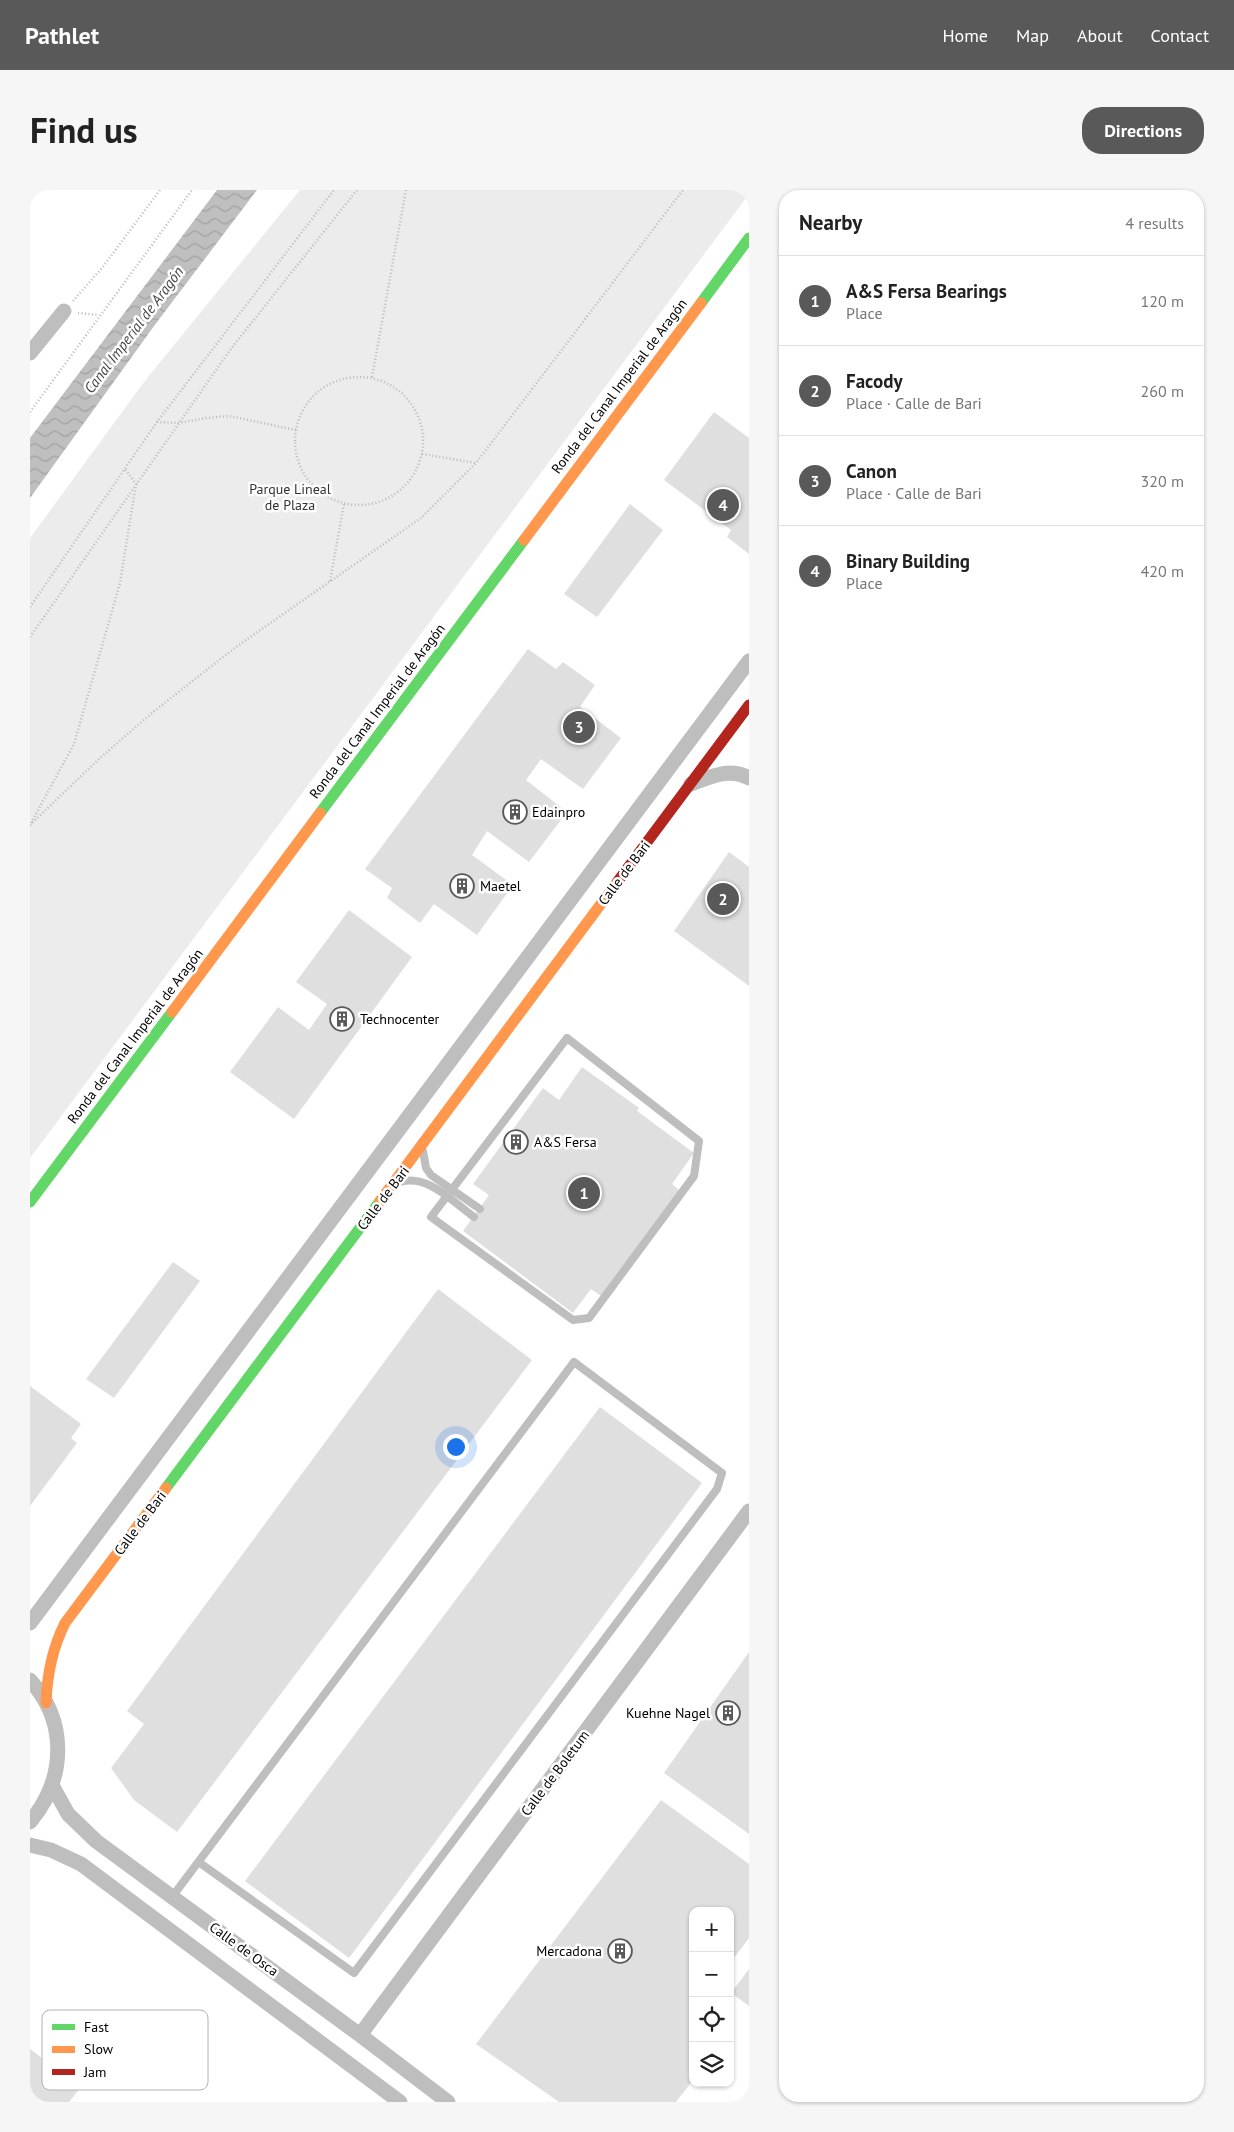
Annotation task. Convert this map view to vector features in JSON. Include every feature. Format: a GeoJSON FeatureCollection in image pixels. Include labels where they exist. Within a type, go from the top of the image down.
{"type":"FeatureCollection","features":[{"type":"Feature","properties":{"kind":"street","name":"Ronda del Canal Imperial de Aragón"},"geometry":{"type":"LineString","coordinates":[[30,1202],[749,238]]}},
{"type":"Feature","properties":{"kind":"street"},"geometry":{"type":"LineString","coordinates":[[30,353],[64,311]]}},
{"type":"Feature","properties":{"kind":"street","name":"Calle de Bari"},"geometry":{"type":"LineString","coordinates":[[30,1623],[749,661]]}},
{"type":"Feature","properties":{"kind":"street","name":"Calle de Bari"},"geometry":{"type":"LineString","coordinates":[[46,1703],[46,1678],[50,1657],[55,1641],[65,1623],[749,705]]}},
{"type":"Feature","properties":{"kind":"street"},"geometry":{"type":"LineString","coordinates":[[691,784],[724,774],[744,775],[749,778]]}},
{"type":"Feature","properties":{"kind":"street","name":"Calle de Boletum"},"geometry":{"type":"LineString","coordinates":[[360,2035],[749,1511]]}},
{"type":"Feature","properties":{"kind":"street"},"geometry":{"type":"LineString","coordinates":[[30,1680],[46,1703],[54,1722],[58,1743],[57,1764],[52,1785],[41,1808],[30,1822]]}},
{"type":"Feature","properties":{"kind":"street","name":"Calle de Osca"},"geometry":{"type":"LineString","coordinates":[[52,1785],[60,1801],[77,1825],[448,2102]]}},
{"type":"Feature","properties":{"kind":"street","name":"Calle de Osca"},"geometry":{"type":"LineString","coordinates":[[30,1846],[51,1850],[81,1864],[400,2102]]}},
{"type":"Feature","properties":{"kind":"lane"},"geometry":{"type":"LineString","coordinates":[[566,1038],[699,1141],[694,1176],[589,1318],[574,1320],[431,1216],[452,1189],[566,1038]]}},
{"type":"Feature","properties":{"kind":"lane"},"geometry":{"type":"LineString","coordinates":[[424,1142],[423,1155],[426,1168],[432,1175],[480,1209]]}},
{"type":"Feature","properties":{"kind":"lane"},"geometry":{"type":"LineString","coordinates":[[393,1184],[406,1180],[417,1180],[426,1183],[474,1217]]}},
{"type":"Feature","properties":{"kind":"lane"},"geometry":{"type":"LineString","coordinates":[[172,1897],[200,1863],[574,1362],[722,1473],[717,1489],[354,1973],[200,1863]]}},
{"type":"Feature","properties":{"kind":"path"},"geometry":{"type":"LineString","coordinates":[[64,311],[102,268],[160,190]]}},
{"type":"Feature","properties":{"kind":"path"},"geometry":{"type":"LineString","coordinates":[[30,412],[192,190]]}},
{"type":"Feature","properties":{"kind":"path"},"geometry":{"type":"LineString","coordinates":[[30,607],[157,422],[334,190]]}},
{"type":"Feature","properties":{"kind":"path"},"geometry":{"type":"LineString","coordinates":[[30,637],[230,350],[357,190]]}},
{"type":"Feature","properties":{"kind":"path"},"geometry":{"type":"LineString","coordinates":[[372,377],[391,261],[406,190]]}},
{"type":"Feature","properties":{"kind":"path"},"geometry":{"type":"LineString","coordinates":[[30,824],[99,759],[153,712],[236,647],[421,518],[476,462],[683,190]]}},
{"type":"Feature","properties":{"kind":"path"},"geometry":{"type":"LineString","coordinates":[[64,311],[99,315]]}},
{"type":"Feature","properties":{"kind":"path"},"geometry":{"type":"LineString","coordinates":[[346,377],[372,377],[395,387],[413,405],[422,429],[422,454],[412,478],[393,495],[370,504],[344,503],[322,494],[305,476],[296,454],[296,430],[305,406],[323,388],[346,377]]}},
{"type":"Feature","properties":{"kind":"path"},"geometry":{"type":"LineString","coordinates":[[157,422],[179,423],[229,416],[296,430]]}},
{"type":"Feature","properties":{"kind":"path"},"geometry":{"type":"LineString","coordinates":[[422,454],[476,462]]}},
{"type":"Feature","properties":{"kind":"path"},"geometry":{"type":"LineString","coordinates":[[30,824],[74,744],[120,583],[136,484],[125,469]]}},
{"type":"Feature","properties":{"kind":"path"},"geometry":{"type":"LineString","coordinates":[[330,581],[344,503]]}},
{"type":"Feature","properties":{"kind":"green space","name":"Parque Lineal de Plaza"},"geometry":{"type":"Polygon","coordinates":[[[300,190],[749,190],[749,194],[30,1158],[30,538],[144,382],[300,190]]]}},
{"type":"Feature","properties":{"kind":"water","name":"Canal Imperial de Aragón"},"geometry":{"type":"Polygon","coordinates":[[[217,190],[257,190],[154,326],[30,498],[30,438],[217,190]]]}},
{"type":"Feature","properties":{"kind":"building"},"geometry":{"type":"Polygon","coordinates":[[[714,412],[749,438],[749,554],[727,537],[731,530],[664,480],[714,412]]]}},
{"type":"Feature","properties":{"kind":"building"},"geometry":{"type":"Polygon","coordinates":[[[630,504],[663,530],[597,617],[564,594],[630,504]]]}},
{"type":"Feature","properties":{"kind":"building"},"geometry":{"type":"Polygon","coordinates":[[[528,649],[556,669],[563,662],[595,685],[580,707],[621,738],[583,789],[541,759],[526,780],[567,812],[529,862],[487,831],[472,855],[513,885],[477,935],[434,904],[420,923],[387,898],[392,888],[365,869],[528,649]]]}},
{"type":"Feature","properties":{"kind":"building"},"geometry":{"type":"Polygon","coordinates":[[[729,852],[749,867],[749,986],[674,931],[729,852]]]}},
{"type":"Feature","properties":{"kind":"building","name":"Technocenter"},"geometry":{"type":"Polygon","coordinates":[[[349,910],[412,957],[294,1119],[230,1072],[278,1007],[309,1030],[327,1004],[296,982],[349,910]]]}},
{"type":"Feature","properties":{"kind":"building"},"geometry":{"type":"Polygon","coordinates":[[[582,1067],[639,1108],[637,1111],[694,1153],[672,1184],[679,1190],[601,1296],[591,1289],[573,1313],[463,1231],[489,1195],[473,1184],[543,1088],[559,1100],[582,1067]]]}},
{"type":"Feature","properties":{"kind":"building"},"geometry":{"type":"Polygon","coordinates":[[[173,1262],[200,1281],[114,1398],[86,1379],[173,1262]]]}},
{"type":"Feature","properties":{"kind":"building"},"geometry":{"type":"Polygon","coordinates":[[[438,1289],[532,1360],[177,1832],[134,1800],[111,1768],[144,1724],[127,1711],[438,1289]]]}},
{"type":"Feature","properties":{"kind":"building"},"geometry":{"type":"Polygon","coordinates":[[[30,1386],[81,1424],[71,1438],[77,1443],[30,1506],[30,1386]]]}},
{"type":"Feature","properties":{"kind":"building"},"geometry":{"type":"Polygon","coordinates":[[[600,1407],[702,1483],[349,1958],[245,1881],[600,1407]]]}},
{"type":"Feature","properties":{"kind":"building","name":"Kuehne Nagel"},"geometry":{"type":"Polygon","coordinates":[[[749,1652],[749,1834],[664,1773],[749,1652]]]}},
{"type":"Feature","properties":{"kind":"building","name":"Mercadona"},"geometry":{"type":"Polygon","coordinates":[[[661,1800],[749,1864],[749,1938],[734,1958],[734,1907],[689,1907],[689,2085],[676,2102],[559,2102],[476,2044],[661,1800]]]}},
{"type":"Feature","properties":{"kind":"building"},"geometry":{"type":"Polygon","coordinates":[[[749,1969],[749,2006],[734,1995],[734,1989],[749,1969]]]}},
{"type":"Feature","properties":{"kind":"building"},"geometry":{"type":"Polygon","coordinates":[[[30,2049],[42,2058],[42,2090],[79,2090],[69,2102],[30,2102],[30,2049]]]}},
{"type":"Feature","properties":{"kind":"traffic: fast"},"geometry":{"type":"LineString","coordinates":[[701,303],[749,238]]}},
{"type":"Feature","properties":{"kind":"traffic: fast"},"geometry":{"type":"LineString","coordinates":[[320,813],[524,540]]}},
{"type":"Feature","properties":{"kind":"traffic: fast"},"geometry":{"type":"LineString","coordinates":[[30,1202],[172,1012]]}},
{"type":"Feature","properties":{"kind":"traffic: fast"},"geometry":{"type":"LineString","coordinates":[[166,1488],[380,1201]]}},
{"type":"Feature","properties":{"kind":"traffic: slow"},"geometry":{"type":"LineString","coordinates":[[524,540],[701,303]]}},
{"type":"Feature","properties":{"kind":"traffic: slow"},"geometry":{"type":"LineString","coordinates":[[172,1012],[320,813]]}},
{"type":"Feature","properties":{"kind":"traffic: slow"},"geometry":{"type":"LineString","coordinates":[[380,1201],[618,881]]}},
{"type":"Feature","properties":{"kind":"traffic: slow"},"geometry":{"type":"LineString","coordinates":[[46,1703],[51,1662],[65,1623],[166,1488]]}},
{"type":"Feature","properties":{"kind":"traffic: jam"},"geometry":{"type":"LineString","coordinates":[[618,881],[749,705]]}},
{"type":"Feature","properties":{"kind":"place","name":"Binary Building"},"geometry":{"type":"Point","coordinates":[723,505]}},
{"type":"Feature","properties":{"kind":"place","name":"Canon"},"geometry":{"type":"Point","coordinates":[579,727]}},
{"type":"Feature","properties":{"kind":"place","name":"Edainpro"},"geometry":{"type":"Point","coordinates":[515,812]}},
{"type":"Feature","properties":{"kind":"place","name":"Maetel"},"geometry":{"type":"Point","coordinates":[462,886]}},
{"type":"Feature","properties":{"kind":"place","name":"Facody"},"geometry":{"type":"Point","coordinates":[723,899]}},
{"type":"Feature","properties":{"kind":"place","name":"Technocenter"},"geometry":{"type":"Point","coordinates":[342,1019]}},
{"type":"Feature","properties":{"kind":"place","name":"A&S Fersa"},"geometry":{"type":"Point","coordinates":[516,1142]}},
{"type":"Feature","properties":{"kind":"place","name":"A&S Fersa Bearings"},"geometry":{"type":"Point","coordinates":[584,1193]}},
{"type":"Feature","properties":{"kind":"place","name":"Kuehne Nagel"},"geometry":{"type":"Point","coordinates":[728,1713]}},
{"type":"Feature","properties":{"kind":"place","name":"Mercadona"},"geometry":{"type":"Point","coordinates":[620,1951]}}]}
